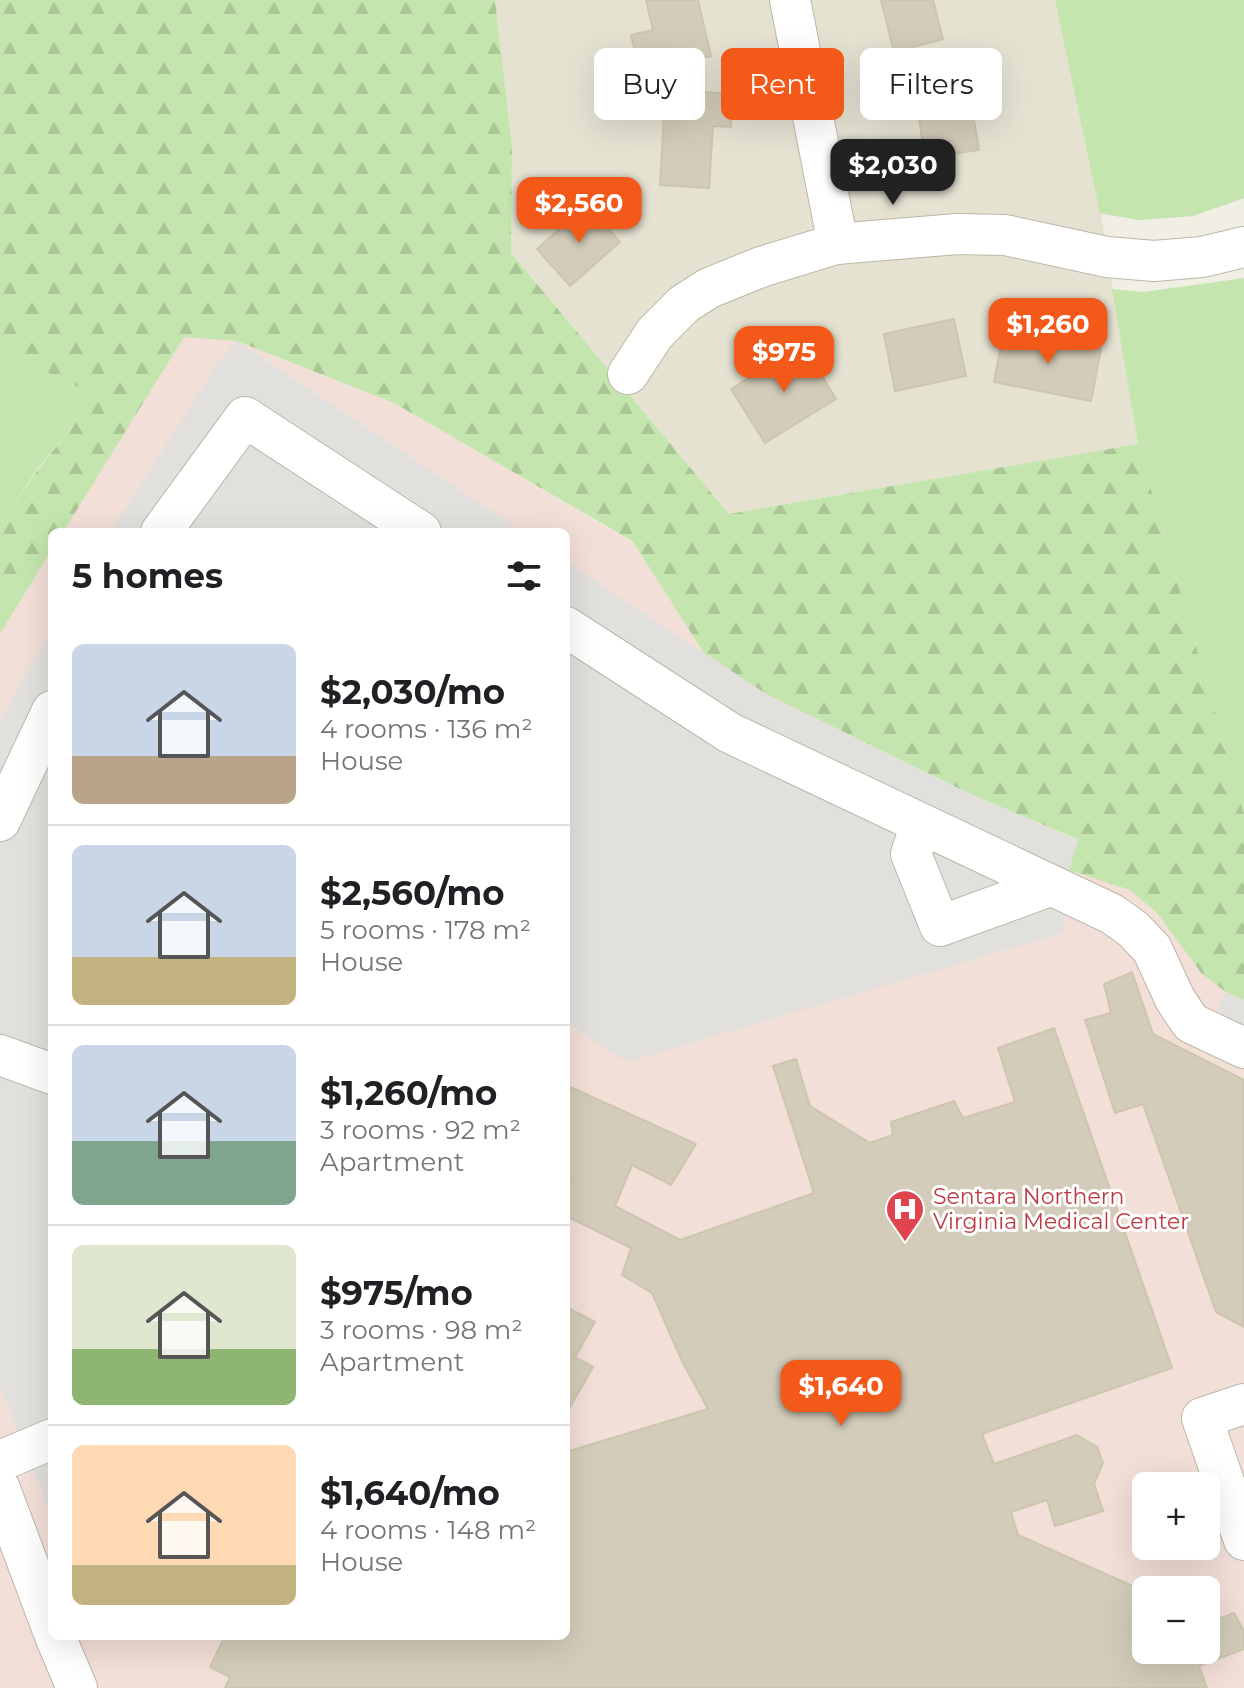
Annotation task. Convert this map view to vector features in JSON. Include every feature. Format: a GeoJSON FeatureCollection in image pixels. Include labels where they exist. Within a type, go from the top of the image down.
{"type":"FeatureCollection","features":[{"type":"Feature","properties":{"kind":"street"},"geometry":{"type":"LineString","coordinates":[[790,0],[838,244]]}},
{"type":"Feature","properties":{"kind":"street"},"geometry":{"type":"LineString","coordinates":[[628,374],[655,333],[684,304],[709,288],[761,267],[838,244],[958,234],[1005,235],[1107,257],[1154,261],[1202,257],[1244,247]]}},
{"type":"Feature","properties":{"kind":"street"},"geometry":{"type":"LineString","coordinates":[[164,528],[245,417],[415,528]]}},
{"type":"Feature","properties":{"kind":"street"},"geometry":{"type":"LineString","coordinates":[[570,630],[730,733],[1112,914],[1133,929],[1152,949],[1175,999],[1191,1023],[1244,1048]]}},
{"type":"Feature","properties":{"kind":"street"},"geometry":{"type":"LineString","coordinates":[[0,821],[48,719]]}},
{"type":"Feature","properties":{"kind":"street"},"geometry":{"type":"LineString","coordinates":[[927,827],[916,839],[911,854],[940,926],[1050,886]]}},
{"type":"Feature","properties":{"kind":"street"},"geometry":{"type":"LineString","coordinates":[[0,1055],[48,1073]]}},
{"type":"Feature","properties":{"kind":"street"},"geometry":{"type":"LineString","coordinates":[[1244,1404],[1202,1418],[1244,1540]]}},
{"type":"Feature","properties":{"kind":"street"},"geometry":{"type":"LineString","coordinates":[[0,1461],[48,1441]]}},
{"type":"Feature","properties":{"kind":"street"},"geometry":{"type":"LineString","coordinates":[[0,1489],[48,1617]]}},
{"type":"Feature","properties":{"kind":"street"},"geometry":{"type":"LineString","coordinates":[[57,1640],[77,1688]]}},
{"type":"Feature","properties":{"kind":"shaded area"},"geometry":{"type":"Polygon","coordinates":[[[495,0],[1244,0],[1244,198],[1193,216],[1139,220],[1101,214],[1138,444],[729,514],[511,253],[512,146],[495,0]]]}},
{"type":"Feature","properties":{"kind":"shaded area","name":"Sentara Northern Virginia Medical Center"},"geometry":{"type":"Polygon","coordinates":[[[184,336],[237,341],[394,403],[632,542],[704,653],[1070,870],[1130,890],[1157,913],[1202,974],[1226,992],[1244,1000],[1244,1688],[0,1688],[0,634],[48,555],[48,1640],[570,1640],[570,528],[64,528],[184,336]]]}},
{"type":"Feature","properties":{"kind":"shaded area"},"geometry":{"type":"Polygon","coordinates":[[[237,341],[517,528],[114,528],[217,364],[237,341]]]}},
{"type":"Feature","properties":{"kind":"shaded area"},"geometry":{"type":"Polygon","coordinates":[[[570,564],[766,694],[970,794],[1078,840],[1069,870],[1063,933],[627,1062],[570,1025],[570,564]]]}},
{"type":"Feature","properties":{"kind":"shaded area"},"geometry":{"type":"Polygon","coordinates":[[[48,635],[48,1509],[0,1386],[0,721],[48,635]]]}},
{"type":"Feature","properties":{"kind":"shaded area"},"geometry":{"type":"Polygon","coordinates":[[[1226,992],[1244,1000],[1244,1029],[1214,1016],[1226,992]]]}},
{"type":"Feature","properties":{"kind":"green space"},"geometry":{"type":"Polygon","coordinates":[[[0,0],[495,0],[512,146],[511,253],[729,514],[1138,444],[1244,814],[1244,1000],[1226,992],[1202,974],[1157,913],[1130,890],[1069,870],[1077,839],[970,794],[766,694],[704,653],[632,541],[394,403],[237,341],[184,337],[65,528],[48,528],[48,556],[25,593],[4,584],[0,578],[0,531],[3,521],[39,468],[82,415],[89,392],[45,371],[0,337],[0,0]]]}},
{"type":"Feature","properties":{"kind":"green space"},"geometry":{"type":"Polygon","coordinates":[[[1055,0],[1244,0],[1244,198],[1193,216],[1139,220],[1100,213],[1055,0]]]}},
{"type":"Feature","properties":{"kind":"green space"},"geometry":{"type":"Polygon","coordinates":[[[1244,278],[1244,814],[1138,444],[1112,289],[1144,292],[1244,278]]]}},
{"type":"Feature","properties":{"kind":"green space"},"geometry":{"type":"Polygon","coordinates":[[[0,337],[45,371],[90,391],[82,415],[38,468],[3,521],[0,531],[0,337]]]}},
{"type":"Feature","properties":{"kind":"green space"},"geometry":{"type":"Polygon","coordinates":[[[0,578],[4,584],[25,593],[0,634],[0,578]]]}},
{"type":"Feature","properties":{"kind":"building"},"geometry":{"type":"Polygon","coordinates":[[[646,0],[698,0],[711,56],[705,57],[705,48],[634,48],[631,35],[653,30],[646,0]]]}},
{"type":"Feature","properties":{"kind":"building"},"geometry":{"type":"Polygon","coordinates":[[[881,0],[933,0],[943,39],[909,48],[893,48],[881,0]]]}},
{"type":"Feature","properties":{"kind":"building"},"geometry":{"type":"Polygon","coordinates":[[[705,92],[721,93],[721,120],[731,120],[731,127],[713,126],[709,188],[660,185],[664,120],[705,120],[705,92]]]}},
{"type":"Feature","properties":{"kind":"building"},"geometry":{"type":"Polygon","coordinates":[[[919,120],[974,120],[979,150],[925,158],[919,120]]]}},
{"type":"Feature","properties":{"kind":"building"},"geometry":{"type":"Polygon","coordinates":[[[587,204],[620,242],[570,286],[537,249],[587,204]]]}},
{"type":"Feature","properties":{"kind":"building"},"geometry":{"type":"Polygon","coordinates":[[[954,319],[966,376],[895,391],[884,334],[954,319]]]}},
{"type":"Feature","properties":{"kind":"building"},"geometry":{"type":"Polygon","coordinates":[[[1004,330],[1101,349],[1091,401],[994,382],[1004,330]]]}},
{"type":"Feature","properties":{"kind":"building"},"geometry":{"type":"Polygon","coordinates":[[[803,345],[836,399],[765,443],[731,389],[803,345]]]}},
{"type":"Feature","properties":{"kind":"building"},"geometry":{"type":"Polygon","coordinates":[[[1132,972],[1153,1034],[1244,1080],[1244,1327],[1216,1312],[1143,1104],[1115,1113],[1085,1020],[1111,1013],[1104,984],[1132,972]]]}},
{"type":"Feature","properties":{"kind":"building"},"geometry":{"type":"Polygon","coordinates":[[[1054,1028],[1172,1368],[982,1434],[994,1464],[1077,1435],[1097,1447],[1103,1463],[1094,1484],[1103,1511],[1055,1526],[1047,1500],[1011,1512],[1018,1535],[1132,1586],[1132,1664],[1204,1664],[1199,1666],[1207,1688],[225,1688],[230,1677],[210,1667],[223,1640],[570,1640],[570,1451],[708,1409],[682,1361],[652,1293],[622,1275],[631,1248],[570,1218],[570,1186],[573,1181],[570,1180],[570,1087],[696,1144],[671,1185],[632,1165],[615,1206],[680,1240],[814,1193],[773,1066],[796,1059],[810,1106],[870,1143],[893,1135],[891,1122],[954,1101],[963,1118],[1015,1102],[998,1048],[1054,1028]]]}},
{"type":"Feature","properties":{"kind":"building"},"geometry":{"type":"Polygon","coordinates":[[[570,1309],[595,1322],[575,1357],[593,1367],[570,1407],[570,1309]]]}},
{"type":"Feature","properties":{"kind":"building"},"geometry":{"type":"Polygon","coordinates":[[[1234,1613],[1244,1631],[1244,1649],[1220,1658],[1220,1618],[1234,1613]]]}},
{"type":"Feature","properties":{"kind":"place","name":"Sentara Northern Virginia Medical Center"},"geometry":{"type":"Point","coordinates":[905,1243]}}]}
